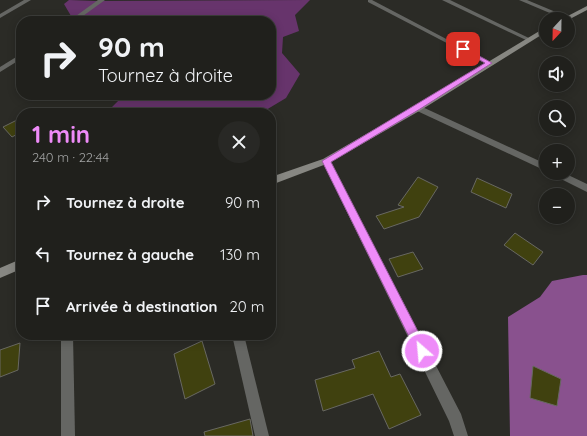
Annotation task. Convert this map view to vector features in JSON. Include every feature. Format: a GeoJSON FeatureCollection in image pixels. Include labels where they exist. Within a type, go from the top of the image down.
{"type":"FeatureCollection","features":[{"type":"Feature","properties":{"kind":"street"},"geometry":{"type":"LineString","coordinates":[[0,16],[28,0]]}},
{"type":"Feature","properties":{"kind":"street"},"geometry":{"type":"LineString","coordinates":[[92,0],[101,1]]}},
{"type":"Feature","properties":{"kind":"street"},"geometry":{"type":"LineString","coordinates":[[446,0],[528,39]]}},
{"type":"Feature","properties":{"kind":"street"},"geometry":{"type":"LineString","coordinates":[[522,0],[551,12]]}},
{"type":"Feature","properties":{"kind":"street"},"geometry":{"type":"LineString","coordinates":[[79,16],[101,1]]}},
{"type":"Feature","properties":{"kind":"street"},"geometry":{"type":"LineString","coordinates":[[370,1],[489,63]]}},
{"type":"Feature","properties":{"kind":"street"},"geometry":{"type":"LineString","coordinates":[[575,14],[587,8]]}},
{"type":"Feature","properties":{"kind":"street"},"geometry":{"type":"LineString","coordinates":[[276,179],[326,161],[418,108],[539,33]]}},
{"type":"Feature","properties":{"kind":"street"},"geometry":{"type":"LineString","coordinates":[[0,70],[16,59]]}},
{"type":"Feature","properties":{"kind":"street"},"geometry":{"type":"LineString","coordinates":[[418,108],[539,165]]}},
{"type":"Feature","properties":{"kind":"street"},"geometry":{"type":"LineString","coordinates":[[326,161],[456,419],[462,436]]}},
{"type":"Feature","properties":{"kind":"street"},"geometry":{"type":"LineString","coordinates":[[570,180],[587,188]]}},
{"type":"Feature","properties":{"kind":"street"},"geometry":{"type":"LineString","coordinates":[[0,273],[16,266]]}},
{"type":"Feature","properties":{"kind":"street"},"geometry":{"type":"LineString","coordinates":[[67,340],[68,436]]}},
{"type":"Feature","properties":{"kind":"street"},"geometry":{"type":"LineString","coordinates":[[239,340],[262,436]]}},
{"type":"Feature","properties":{"kind":"shaded area"},"geometry":{"type":"Polygon","coordinates":[[[69,0],[310,0],[295,15],[299,31],[283,37],[282,53],[300,74],[286,98],[269,108],[111,108],[119,100],[276,100],[276,16],[71,16],[64,4],[69,0]]]}},
{"type":"Feature","properties":{"kind":"shaded area"},"geometry":{"type":"Polygon","coordinates":[[[587,275],[587,436],[510,436],[508,317],[540,297],[552,281],[587,275]]]}},
{"type":"Feature","properties":{"kind":"building"},"geometry":{"type":"Polygon","coordinates":[[[16,120],[16,135],[12,137],[3,127],[16,120]]]}},
{"type":"Feature","properties":{"kind":"building"},"geometry":{"type":"Polygon","coordinates":[[[418,177],[438,187],[419,217],[384,229],[376,216],[404,207],[398,205],[418,177]]]}},
{"type":"Feature","properties":{"kind":"building"},"geometry":{"type":"Polygon","coordinates":[[[477,178],[512,194],[506,208],[471,192],[477,178]]]}},
{"type":"Feature","properties":{"kind":"building"},"geometry":{"type":"Polygon","coordinates":[[[515,233],[543,252],[533,265],[504,245],[515,233]]]}},
{"type":"Feature","properties":{"kind":"building"},"geometry":{"type":"Polygon","coordinates":[[[413,252],[423,269],[398,277],[389,259],[413,252]]]}},
{"type":"Feature","properties":{"kind":"building"},"geometry":{"type":"Polygon","coordinates":[[[202,341],[215,384],[185,399],[174,354],[202,341]]]}},
{"type":"Feature","properties":{"kind":"building"},"geometry":{"type":"Polygon","coordinates":[[[20,343],[18,370],[0,377],[0,350],[20,343]]]}},
{"type":"Feature","properties":{"kind":"building"},"geometry":{"type":"Polygon","coordinates":[[[379,351],[391,377],[400,374],[421,415],[389,429],[373,394],[323,411],[315,380],[355,368],[352,360],[379,351]]]}},
{"type":"Feature","properties":{"kind":"building"},"geometry":{"type":"Polygon","coordinates":[[[533,366],[561,379],[557,406],[530,398],[533,366]]]}},
{"type":"Feature","properties":{"kind":"building"},"geometry":{"type":"Polygon","coordinates":[[[250,419],[253,436],[205,436],[204,432],[250,419]]]}},
{"type":"Feature","properties":{"kind":"route"},"geometry":{"type":"LineString","coordinates":[[422,351],[326,161],[418,108],[489,63],[463,49]]}}]}
